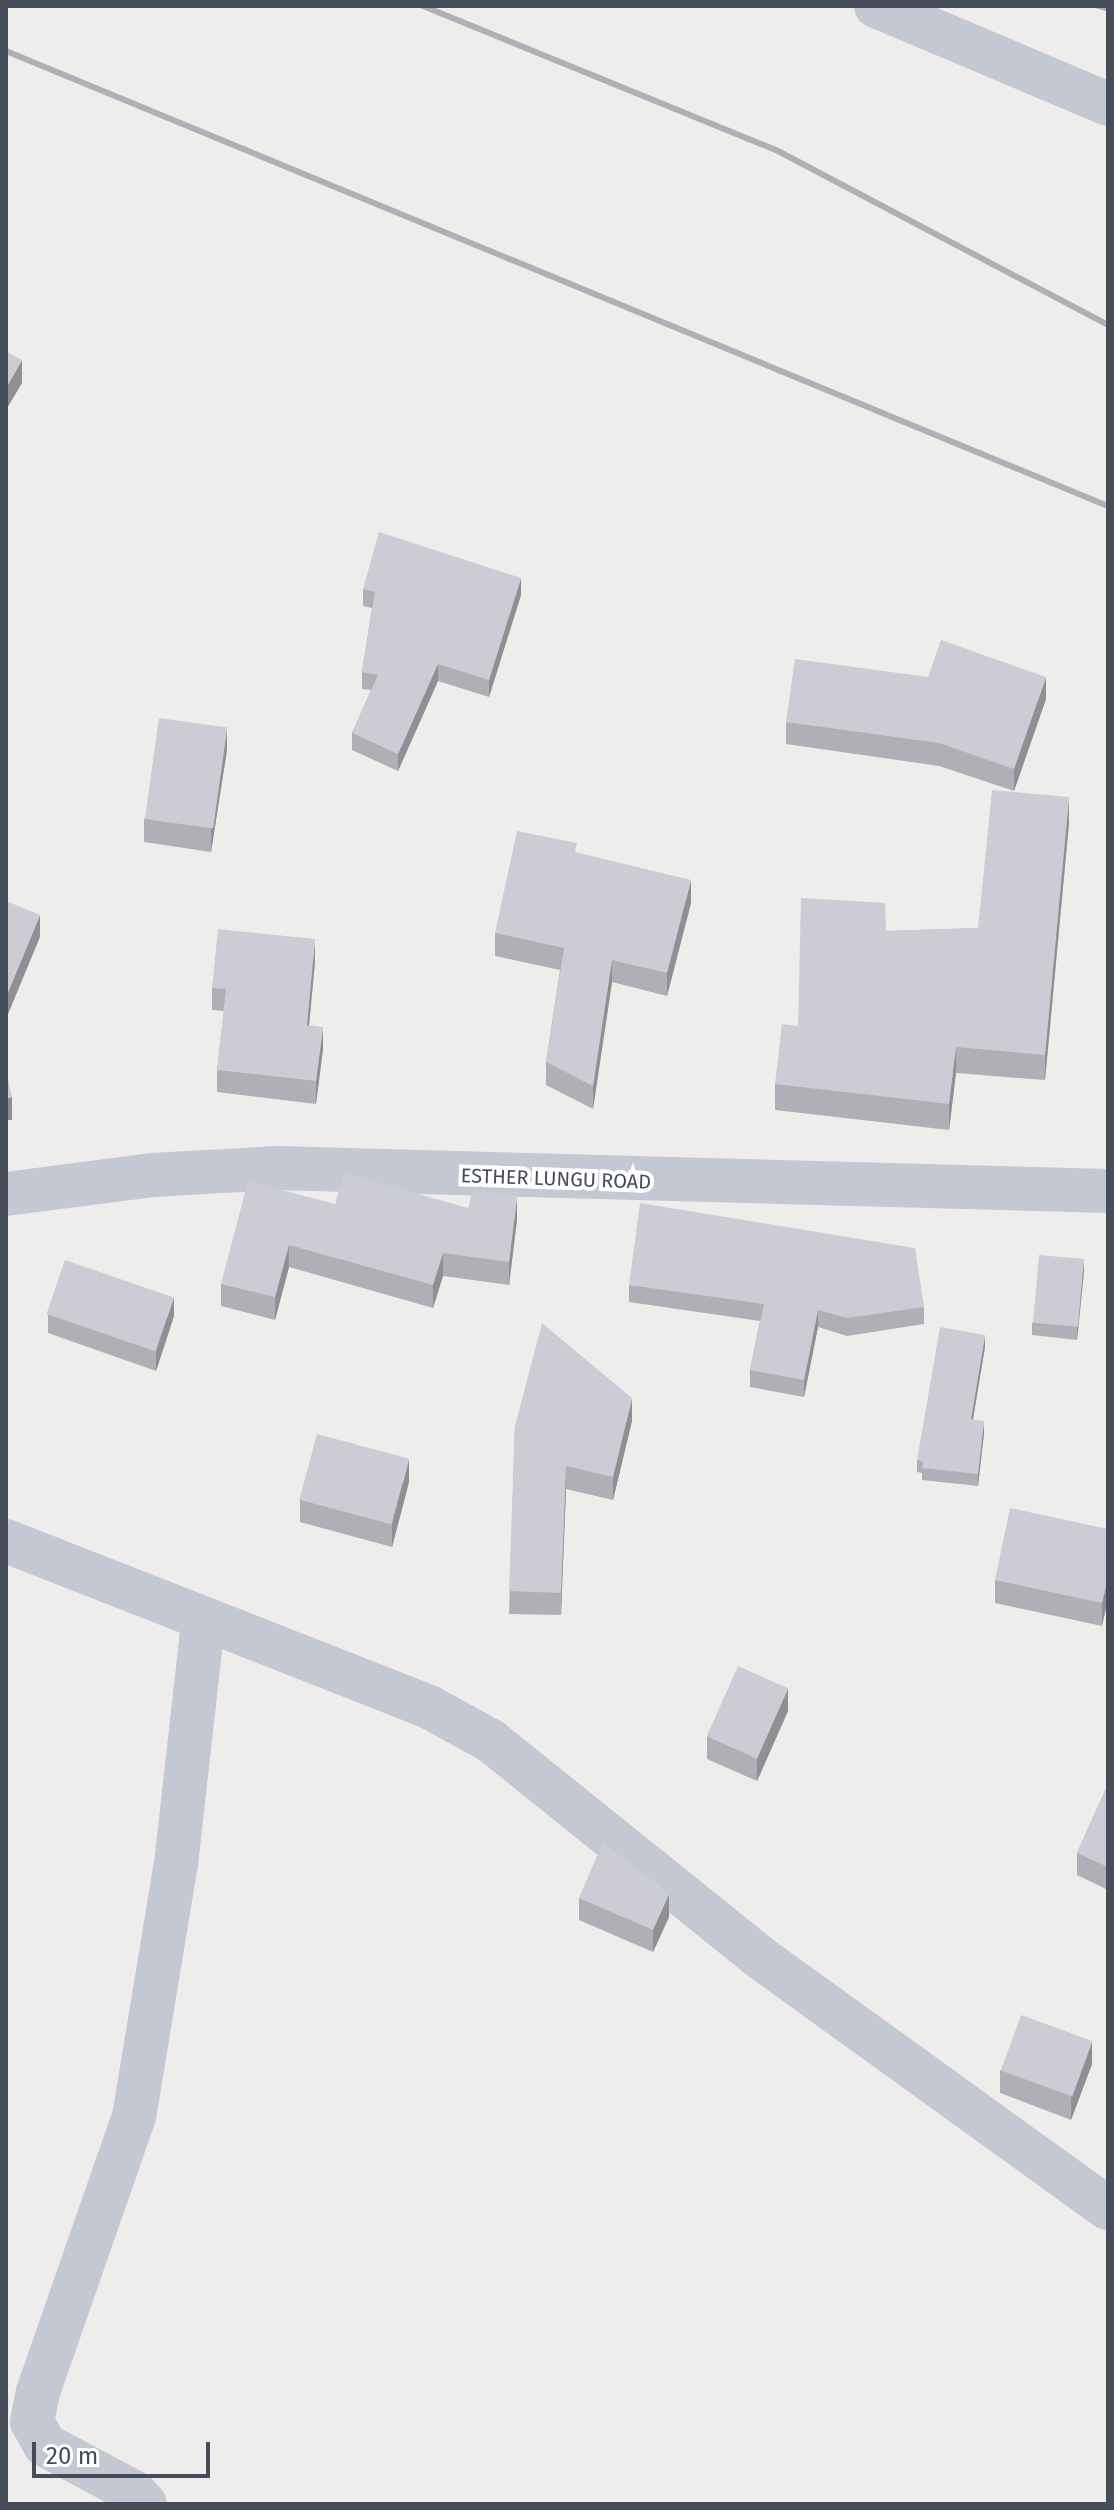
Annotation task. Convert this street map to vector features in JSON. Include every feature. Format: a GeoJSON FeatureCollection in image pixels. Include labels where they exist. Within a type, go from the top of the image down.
{"type":"FeatureCollection","features":[{"type":"Feature","properties":{"kind":"street"},"geometry":{"type":"LineString","coordinates":[[882,7],[1108,104]]}},
{"type":"Feature","properties":{"kind":"street","name":"ESTHER LUNGU ROAD"},"geometry":{"type":"LineString","coordinates":[[6,1194],[152,1175],[278,1168],[968,1191],[1108,1191]]}},
{"type":"Feature","properties":{"kind":"street"},"geometry":{"type":"LineString","coordinates":[[6,1541],[203,1622],[429,1707],[491,1741],[758,1956],[1108,2208]]}},
{"type":"Feature","properties":{"kind":"street"},"geometry":{"type":"LineString","coordinates":[[145,2504],[135,2493],[45,2445],[32,2422],[38,2392],[134,2117],[176,1864],[203,1622]]}},
{"type":"Feature","properties":{"kind":"building"},"geometry":{"type":"Polygon","coordinates":[[[6,351],[22,360],[6,388],[6,351]]]}},
{"type":"Feature","properties":{"kind":"building"},"geometry":{"type":"Polygon","coordinates":[[[379,532],[521,578],[489,680],[438,664],[398,754],[352,733],[378,675],[362,672],[375,592],[363,589],[379,532]]]}},
{"type":"Feature","properties":{"kind":"building"},"geometry":{"type":"Polygon","coordinates":[[[941,640],[1046,677],[1014,769],[939,743],[786,722],[795,659],[928,677],[941,640]]]}},
{"type":"Feature","properties":{"kind":"building"},"geometry":{"type":"Polygon","coordinates":[[[159,718],[227,728],[213,829],[145,819],[159,718]]]}},
{"type":"Feature","properties":{"kind":"building"},"geometry":{"type":"Polygon","coordinates":[[[992,790],[1069,797],[1045,1055],[956,1047],[949,1104],[775,1084],[782,1024],[798,1026],[801,898],[885,903],[886,931],[978,928],[992,790]]]}},
{"type":"Feature","properties":{"kind":"building"},"geometry":{"type":"Polygon","coordinates":[[[517,831],[577,843],[575,852],[691,880],[667,973],[612,960],[593,1086],[546,1062],[564,948],[495,933],[517,831]]]}},
{"type":"Feature","properties":{"kind":"building"},"geometry":{"type":"Polygon","coordinates":[[[6,901],[40,915],[6,997],[6,901]]]}},
{"type":"Feature","properties":{"kind":"building"},"geometry":{"type":"Polygon","coordinates":[[[218,929],[315,939],[307,1025],[323,1027],[316,1081],[217,1070],[226,989],[212,988],[218,929]]]}},
{"type":"Feature","properties":{"kind":"building"},"geometry":{"type":"Polygon","coordinates":[[[6,1070],[12,1097],[6,1099],[6,1070]]]}},
{"type":"Feature","properties":{"kind":"building"},"geometry":{"type":"Polygon","coordinates":[[[344,1173],[468,1208],[473,1189],[517,1197],[509,1262],[443,1253],[433,1285],[289,1245],[275,1297],[221,1284],[248,1181],[335,1204],[344,1173]]]}},
{"type":"Feature","properties":{"kind":"building"},"geometry":{"type":"Polygon","coordinates":[[[640,1203],[915,1248],[924,1307],[847,1318],[818,1310],[804,1380],[750,1370],[764,1304],[629,1285],[640,1203]]]}},
{"type":"Feature","properties":{"kind":"building"},"geometry":{"type":"Polygon","coordinates":[[[1039,1255],[1084,1259],[1078,1327],[1033,1323],[1039,1255]]]}},
{"type":"Feature","properties":{"kind":"building"},"geometry":{"type":"Polygon","coordinates":[[[65,1260],[174,1297],[155,1351],[46,1314],[65,1260]]]}},
{"type":"Feature","properties":{"kind":"building"},"geometry":{"type":"Polygon","coordinates":[[[542,1323],[632,1398],[613,1477],[566,1466],[561,1593],[509,1591],[515,1426],[542,1323]]]}},
{"type":"Feature","properties":{"kind":"building"},"geometry":{"type":"Polygon","coordinates":[[[940,1327],[985,1335],[971,1419],[984,1421],[978,1474],[922,1468],[923,1461],[917,1460],[940,1327]]]}},
{"type":"Feature","properties":{"kind":"building"},"geometry":{"type":"Polygon","coordinates":[[[317,1434],[409,1459],[391,1524],[299,1500],[317,1434]]]}},
{"type":"Feature","properties":{"kind":"building"},"geometry":{"type":"Polygon","coordinates":[[[1010,1508],[1108,1529],[1108,1577],[1102,1603],[995,1580],[1010,1508]]]}},
{"type":"Feature","properties":{"kind":"building"},"geometry":{"type":"Polygon","coordinates":[[[738,1666],[788,1688],[757,1759],[707,1736],[738,1666]]]}},
{"type":"Feature","properties":{"kind":"building"},"geometry":{"type":"Polygon","coordinates":[[[1108,1784],[1108,1867],[1077,1853],[1108,1784]]]}},
{"type":"Feature","properties":{"kind":"building"},"geometry":{"type":"Polygon","coordinates":[[[603,1842],[669,1894],[653,1930],[579,1898],[603,1842]]]}},
{"type":"Feature","properties":{"kind":"building"},"geometry":{"type":"Polygon","coordinates":[[[1021,2015],[1092,2041],[1072,2096],[1001,2070],[1021,2015]]]}},
{"type":"Feature","properties":{"kind":"railway"},"geometry":{"type":"LineString","coordinates":[[423,6],[778,151],[1108,325]]}},
{"type":"Feature","properties":{"kind":"railway"},"geometry":{"type":"LineString","coordinates":[[6,51],[1108,506]]}}]}
